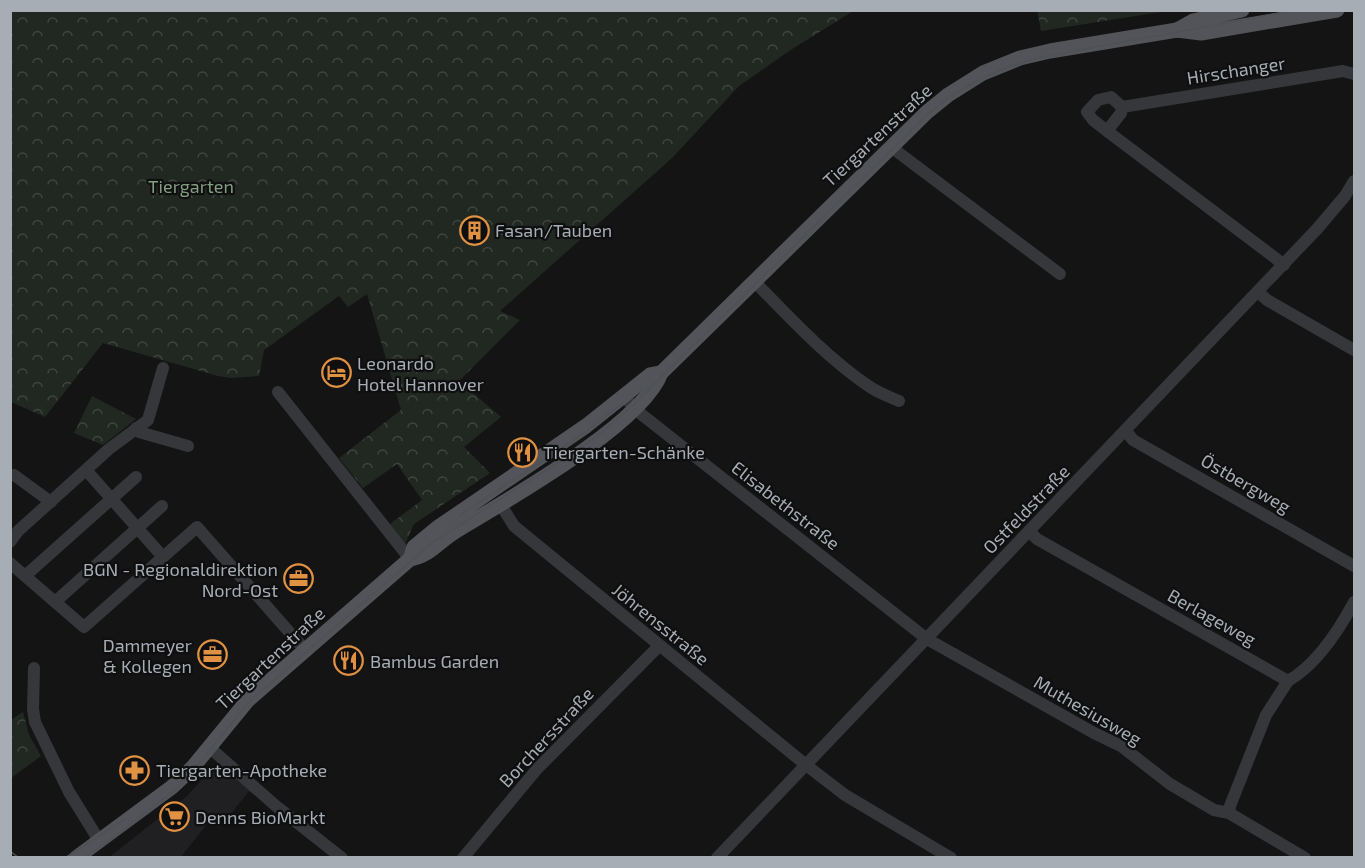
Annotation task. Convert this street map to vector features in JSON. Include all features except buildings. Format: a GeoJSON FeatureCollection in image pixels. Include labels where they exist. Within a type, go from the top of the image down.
{"type":"FeatureCollection","features":[{"type":"Feature","properties":{"kind":"main road","name":"Tiergartenstraße"},"geometry":{"type":"LineString","coordinates":[[1178,30],[1193,21],[1242,10]]}},
{"type":"Feature","properties":{"kind":"main road","name":"Tiergartenstraße"},"geometry":{"type":"LineString","coordinates":[[76,858],[172,787],[248,700],[410,559],[414,547],[437,528],[579,431],[657,383],[661,372],[891,147],[948,95],[1001,64],[1050,51],[1178,30],[1201,33],[1337,10]]}},
{"type":"Feature","properties":{"kind":"main road","name":"Tiergartenstraße"},"geometry":{"type":"LineString","coordinates":[[410,559],[422,558],[453,532],[501,505],[576,455],[622,421],[629,402]]}},
{"type":"Feature","properties":{"kind":"street","name":"Hirschanger"},"geometry":{"type":"LineString","coordinates":[[1284,265],[1107,131],[1087,112],[1098,100],[1112,97],[1122,107],[1344,71],[1354,74]]}},
{"type":"Feature","properties":{"kind":"street"},"geometry":{"type":"LineString","coordinates":[[1107,131],[1121,113],[1122,107]]}},
{"type":"Feature","properties":{"kind":"street"},"geometry":{"type":"LineString","coordinates":[[891,147],[1060,274]]}},
{"type":"Feature","properties":{"kind":"street","name":"Ostfeldstraße"},"geometry":{"type":"LineString","coordinates":[[717,858],[1284,265],[1345,196],[1354,181]]}},
{"type":"Feature","properties":{"kind":"street"},"geometry":{"type":"LineString","coordinates":[[754,281],[837,362],[872,388],[899,401]]}},
{"type":"Feature","properties":{"kind":"street"},"geometry":{"type":"LineString","coordinates":[[1258,292],[1267,300],[1354,350]]}},
{"type":"Feature","properties":{"kind":"street"},"geometry":{"type":"LineString","coordinates":[[10,542],[18,531],[86,470],[148,420],[163,368]]}},
{"type":"Feature","properties":{"kind":"street"},"geometry":{"type":"LineString","coordinates":[[278,392],[410,559]]}},
{"type":"Feature","properties":{"kind":"street","name":"Elisabethstraße"},"geometry":{"type":"LineString","coordinates":[[629,402],[927,639]]}},
{"type":"Feature","properties":{"kind":"street"},"geometry":{"type":"LineString","coordinates":[[136,428],[139,432],[188,446]]}},
{"type":"Feature","properties":{"kind":"street","name":"Östbergweg"},"geometry":{"type":"LineString","coordinates":[[1126,431],[1133,440],[1353,562]]}},
{"type":"Feature","properties":{"kind":"street"},"geometry":{"type":"LineString","coordinates":[[86,470],[163,557]]}},
{"type":"Feature","properties":{"kind":"street"},"geometry":{"type":"LineString","coordinates":[[14,475],[51,502]]}},
{"type":"Feature","properties":{"kind":"street"},"geometry":{"type":"LineString","coordinates":[[25,576],[135,477]]}},
{"type":"Feature","properties":{"kind":"street","name":"Jöhrensstraße"},"geometry":{"type":"LineString","coordinates":[[501,505],[514,526],[806,765],[845,795],[951,858]]}},
{"type":"Feature","properties":{"kind":"street"},"geometry":{"type":"LineString","coordinates":[[55,602],[162,507]]}},
{"type":"Feature","properties":{"kind":"street"},"geometry":{"type":"LineString","coordinates":[[10,563],[84,627],[197,527],[305,650]]}},
{"type":"Feature","properties":{"kind":"street","name":"Berlageweg"},"geometry":{"type":"LineString","coordinates":[[1029,531],[1037,539],[1288,681]]}},
{"type":"Feature","properties":{"kind":"street"},"geometry":{"type":"LineString","coordinates":[[1229,813],[1266,715],[1288,681],[1324,647],[1354,602]]}},
{"type":"Feature","properties":{"kind":"street","name":"Muthesiusweg"},"geometry":{"type":"LineString","coordinates":[[927,639],[1094,733],[1111,740],[1170,784],[1214,810],[1229,813],[1305,858]]}},
{"type":"Feature","properties":{"kind":"street","name":"Borchersstraße"},"geometry":{"type":"LineString","coordinates":[[463,858],[537,769],[659,646]]}},
{"type":"Feature","properties":{"kind":"street"},"geometry":{"type":"LineString","coordinates":[[34,668],[35,722],[69,792],[100,842]]}},
{"type":"Feature","properties":{"kind":"street"},"geometry":{"type":"LineString","coordinates":[[209,747],[276,806],[342,858]]}},
{"type":"Feature","properties":{"kind":"shaded area"},"geometry":{"type":"Polygon","coordinates":[[[221,759],[251,789],[219,828],[210,820],[181,857],[108,858],[187,796],[221,759]]]}},
{"type":"Feature","properties":{"kind":"green space"},"geometry":{"type":"Polygon","coordinates":[[[1037,10],[1167,10],[1167,11],[1041,31],[1037,10]]]}},
{"type":"Feature","properties":{"kind":"green space","name":"Tiergarten"},"geometry":{"type":"Polygon","coordinates":[[[10,11],[853,11],[739,86],[672,158],[500,311],[520,320],[459,381],[501,417],[464,447],[490,473],[414,524],[405,544],[390,524],[422,500],[397,464],[363,488],[339,458],[401,410],[367,294],[348,307],[339,296],[264,350],[259,376],[231,378],[218,376],[103,343],[45,417],[11,402],[10,11]]]}},
{"type":"Feature","properties":{"kind":"green space"},"geometry":{"type":"Polygon","coordinates":[[[92,396],[136,419],[103,445],[74,433],[92,396]]]}},
{"type":"Feature","properties":{"kind":"green space"},"geometry":{"type":"Polygon","coordinates":[[[23,712],[29,735],[41,756],[11,778],[11,720],[23,712]]]}},
{"type":"Feature","properties":{"kind":"tram line"},"geometry":{"type":"LineString","coordinates":[[84,858],[175,790],[190,775],[248,703],[433,542],[575,452],[605,430],[928,114],[949,97],[999,70],[1041,57],[1297,10]]}},
{"type":"Feature","properties":{"kind":"tram line"},"geometry":{"type":"LineString","coordinates":[[459,516],[580,436],[620,405]]}},
{"type":"Feature","properties":{"kind":"tram line"},"geometry":{"type":"LineString","coordinates":[[65,858],[125,819]]}},
{"type":"Feature","properties":{"kind":"tram line"},"geometry":{"type":"LineString","coordinates":[[10,851],[19,858]]}},
{"type":"Feature","properties":{"kind":"place","name":"Fasan/Tauben"},"geometry":{"type":"Point","coordinates":[474,230]}},
{"type":"Feature","properties":{"kind":"place","name":"Leonardo Hotel Hannover"},"geometry":{"type":"Point","coordinates":[336,373]}},
{"type":"Feature","properties":{"kind":"place","name":"Tiergarten-Schänke"},"geometry":{"type":"Point","coordinates":[522,452]}},
{"type":"Feature","properties":{"kind":"place","name":"BGN - Regionaldirektion Nord-Ost"},"geometry":{"type":"Point","coordinates":[299,579]}},
{"type":"Feature","properties":{"kind":"place","name":"Dammeyer & Kollegen"},"geometry":{"type":"Point","coordinates":[213,655]}},
{"type":"Feature","properties":{"kind":"place","name":"Bambus Garden"},"geometry":{"type":"Point","coordinates":[349,661]}},
{"type":"Feature","properties":{"kind":"place","name":"Tiergarten-Apotheke"},"geometry":{"type":"Point","coordinates":[135,770]}},
{"type":"Feature","properties":{"kind":"place","name":"Denns BioMarkt"},"geometry":{"type":"Point","coordinates":[174,817]}}]}
